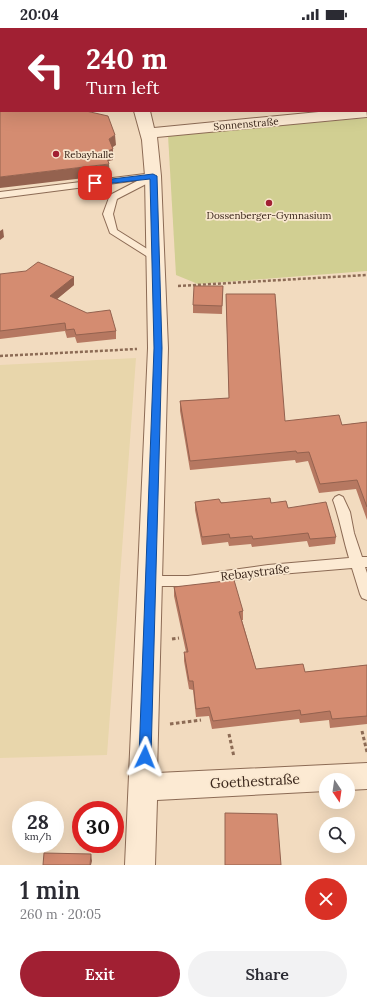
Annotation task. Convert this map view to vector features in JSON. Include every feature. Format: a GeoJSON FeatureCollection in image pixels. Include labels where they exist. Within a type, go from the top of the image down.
{"type":"FeatureCollection","features":[{"type":"Feature","properties":{"kind":"street"},"geometry":{"type":"LineString","coordinates":[[142,112],[148,133],[153,176],[158,348],[142,861]]}},
{"type":"Feature","properties":{"kind":"street","name":"Sonnenstraße"},"geometry":{"type":"LineString","coordinates":[[148,133],[367,112]]}},
{"type":"Feature","properties":{"kind":"street","name":"Goethestraße"},"geometry":{"type":"LineString","coordinates":[[144,787],[367,776]]}},
{"type":"Feature","properties":{"kind":"lane"},"geometry":{"type":"LineString","coordinates":[[0,195],[153,176]]}},
{"type":"Feature","properties":{"kind":"lane"},"geometry":{"type":"LineString","coordinates":[[153,176],[113,197],[108,214],[113,231],[156,259]]}},
{"type":"Feature","properties":{"kind":"lane"},"geometry":{"type":"LineString","coordinates":[[339,500],[344,512],[348,533],[363,563],[367,594]]}},
{"type":"Feature","properties":{"kind":"lane","name":"Rebaystraße"},"geometry":{"type":"LineString","coordinates":[[151,581],[188,581],[268,570],[363,563]]}},
{"type":"Feature","properties":{"kind":"path"},"geometry":{"type":"LineString","coordinates":[[156,287],[367,275]]}},
{"type":"Feature","properties":{"kind":"path"},"geometry":{"type":"LineString","coordinates":[[0,356],[158,348]]}},
{"type":"Feature","properties":{"kind":"path"},"geometry":{"type":"LineString","coordinates":[[146,727],[201,720]]}},
{"type":"Feature","properties":{"kind":"path"},"geometry":{"type":"LineString","coordinates":[[362,731],[367,752]]}},
{"type":"Feature","properties":{"kind":"shaded area","name":"Dossenberger-Gymnasium"},"geometry":{"type":"Polygon","coordinates":[[[367,118],[367,271],[198,284],[176,275],[168,135],[367,118]]]}},
{"type":"Feature","properties":{"kind":"shaded area"},"geometry":{"type":"Polygon","coordinates":[[[136,358],[107,755],[0,758],[0,365],[136,358]]]}},
{"type":"Feature","properties":{"kind":"building","name":"Rebayhalle"},"geometry":{"type":"Polygon","coordinates":[[[0,112],[90,112],[108,116],[115,135],[109,139],[113,149],[105,152],[109,164],[0,177],[0,112]]]}},
{"type":"Feature","properties":{"kind":"building"},"geometry":{"type":"Polygon","coordinates":[[[38,262],[74,277],[50,296],[87,313],[110,310],[116,331],[76,335],[74,329],[66,330],[65,323],[0,331],[0,274],[26,271],[38,262]]]}},
{"type":"Feature","properties":{"kind":"building"},"geometry":{"type":"Polygon","coordinates":[[[194,286],[223,286],[222,306],[193,305],[194,286]]]}},
{"type":"Feature","properties":{"kind":"building"},"geometry":{"type":"Polygon","coordinates":[[[226,294],[275,294],[285,421],[339,415],[342,425],[367,422],[367,507],[357,480],[320,484],[309,452],[297,453],[296,451],[190,461],[180,401],[229,398],[226,294]]]}},
{"type":"Feature","properties":{"kind":"building"},"geometry":{"type":"Polygon","coordinates":[[[270,498],[271,503],[286,501],[288,508],[326,502],[336,537],[310,539],[308,533],[253,539],[252,536],[230,538],[229,534],[202,537],[195,502],[219,499],[221,503],[270,498]]]}},
{"type":"Feature","properties":{"kind":"building"},"geometry":{"type":"Polygon","coordinates":[[[234,580],[243,611],[239,612],[256,669],[303,664],[305,672],[367,665],[367,716],[332,719],[330,711],[301,715],[300,710],[213,721],[209,707],[196,709],[193,681],[189,681],[184,652],[188,652],[174,587],[234,580]]]}},
{"type":"Feature","properties":{"kind":"building"},"geometry":{"type":"Polygon","coordinates":[[[225,813],[277,814],[281,865],[225,865],[225,813]]]}},
{"type":"Feature","properties":{"kind":"building"},"geometry":{"type":"Polygon","coordinates":[[[44,853],[91,854],[90,865],[43,865],[44,853]]]}},
{"type":"Feature","properties":{"kind":"place","name":"Rebayhalle"},"geometry":{"type":"Point","coordinates":[56,154]}},
{"type":"Feature","properties":{"kind":"place","name":"Dossenberger-Gymnasium"},"geometry":{"type":"Point","coordinates":[269,203]}},
{"type":"Feature","properties":{"kind":"route"},"geometry":{"type":"LineString","coordinates":[[95,183],[153,176],[158,348],[145,757]]}}]}
